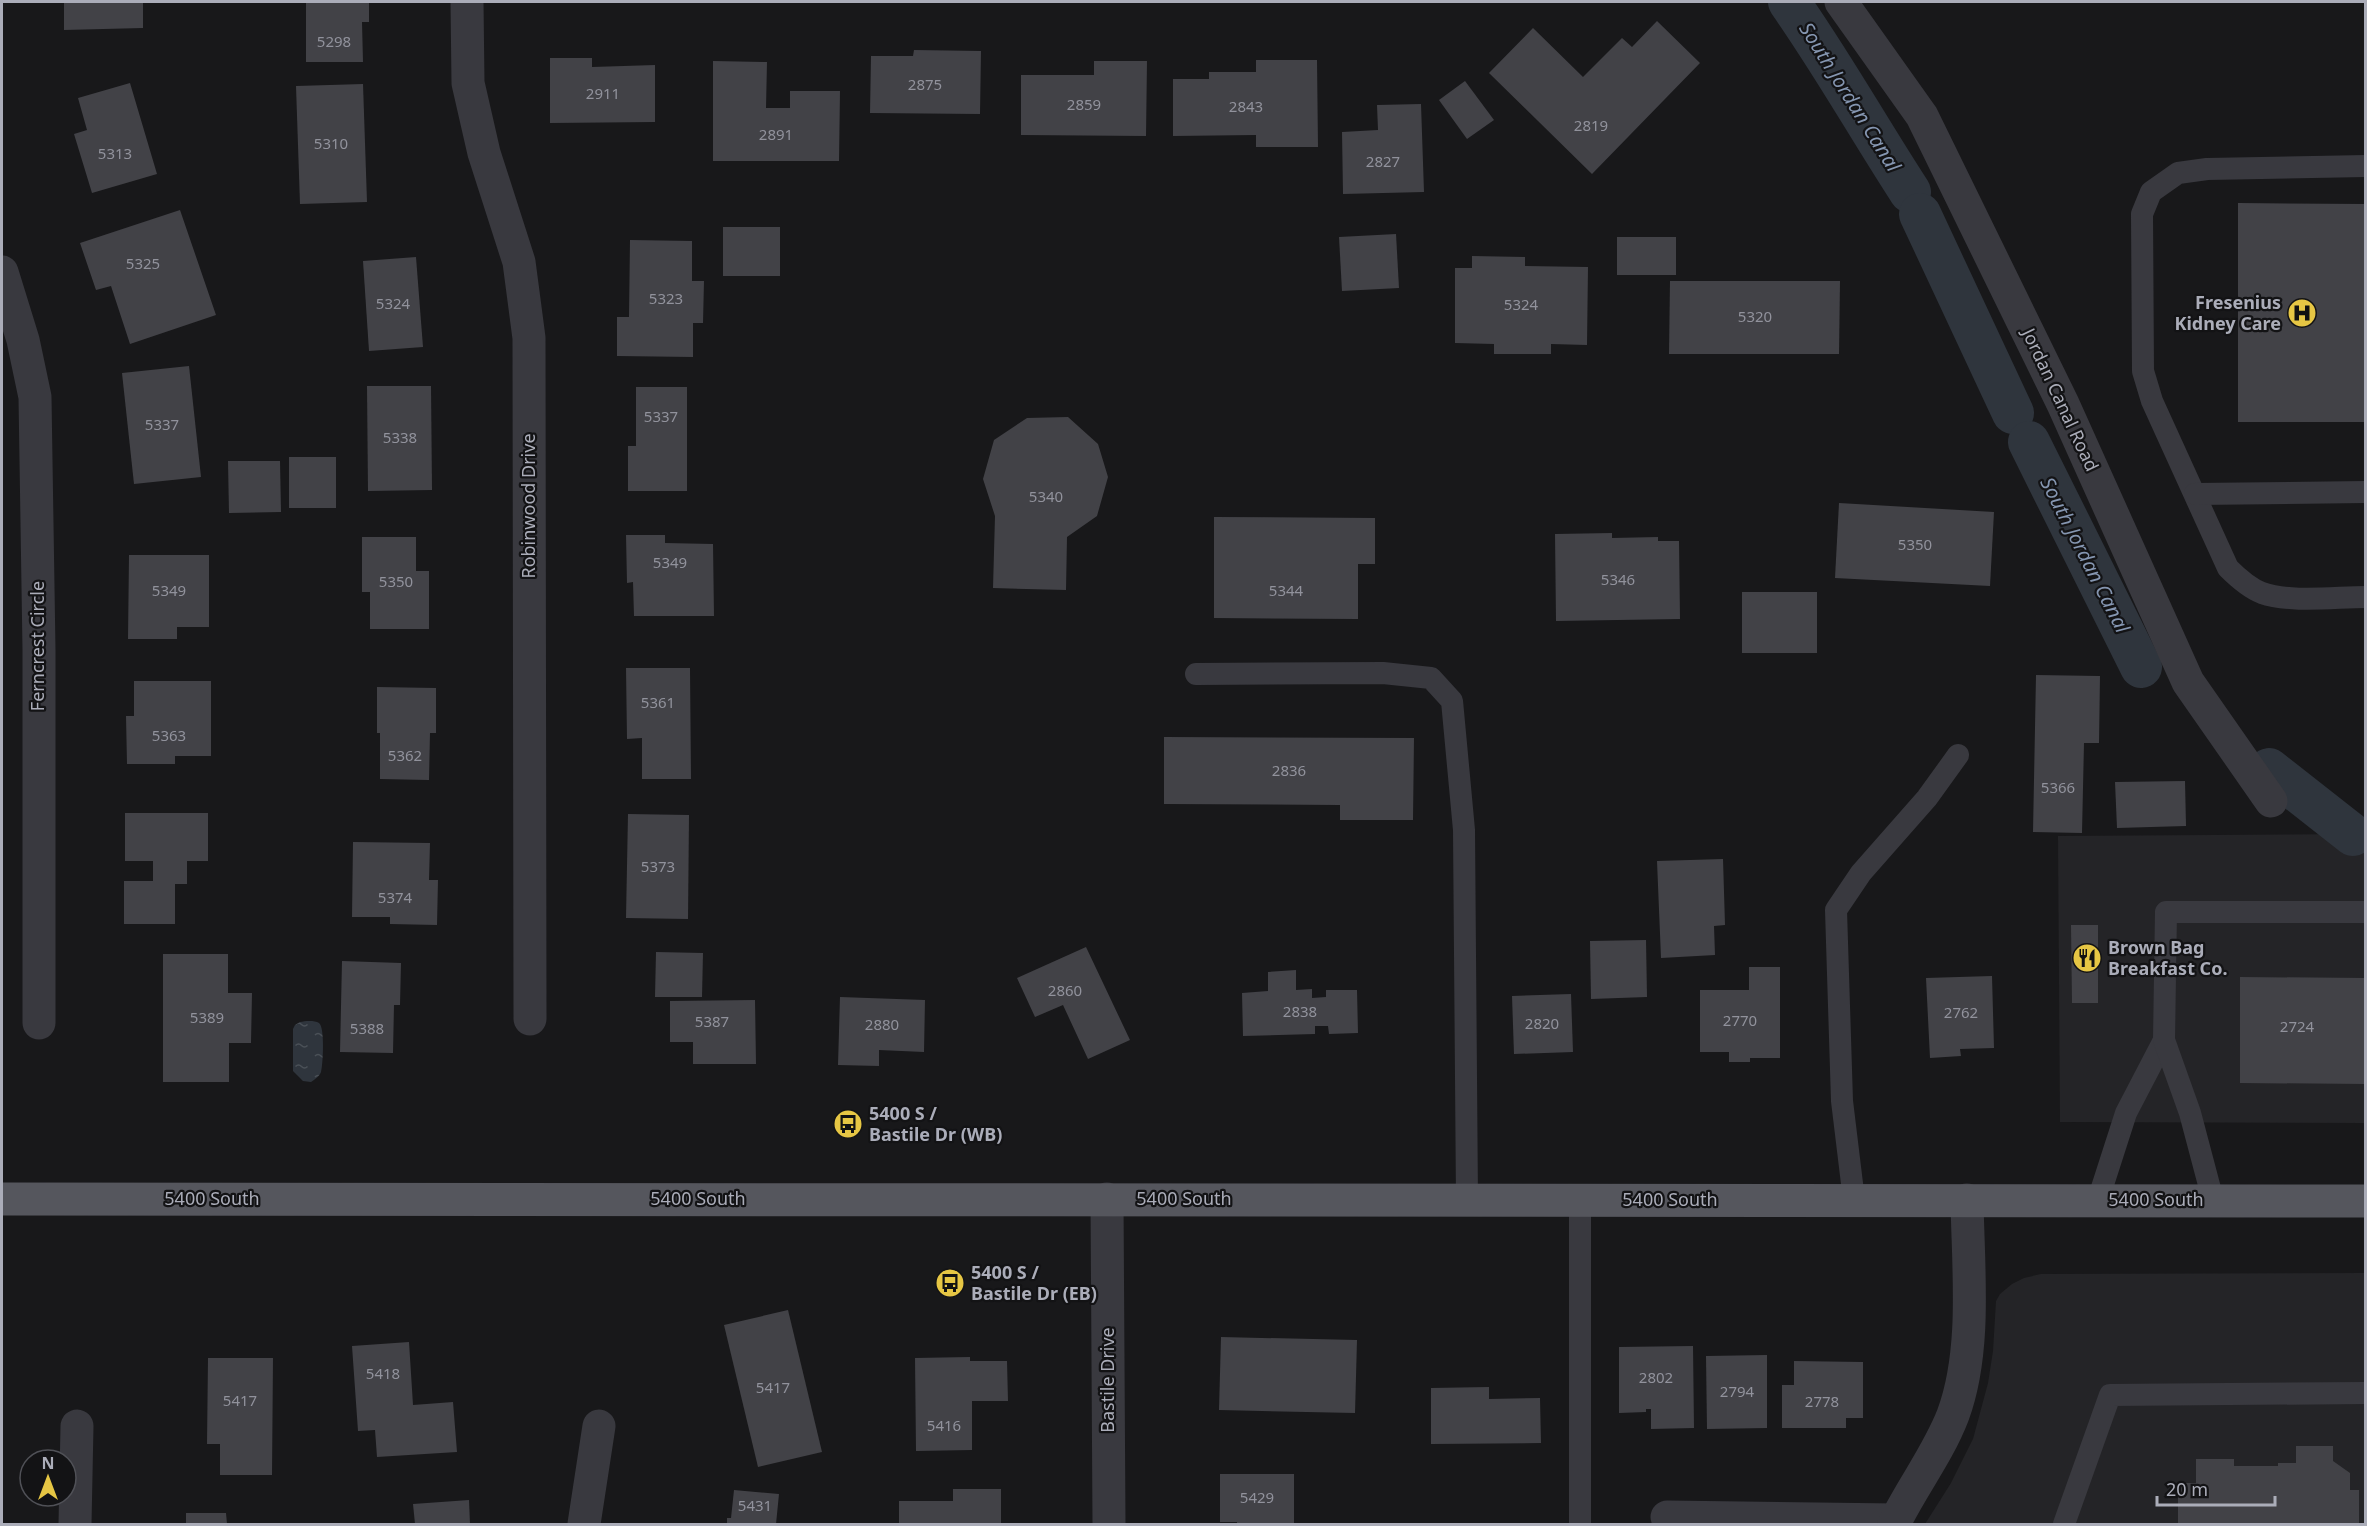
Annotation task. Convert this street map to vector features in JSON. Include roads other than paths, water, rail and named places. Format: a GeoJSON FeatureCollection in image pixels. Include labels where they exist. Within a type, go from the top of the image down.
{"type":"FeatureCollection","features":[{"type":"Feature","properties":{"kind":"main road","name":"5400 South"},"geometry":{"type":"LineString","coordinates":[[2,1199],[2366,1201]]}},
{"type":"Feature","properties":{"kind":"street","name":"Robinwood Drive"},"geometry":{"type":"LineString","coordinates":[[467,2],[468,83],[484,153],[519,262],[529,338],[530,1019]]}},
{"type":"Feature","properties":{"kind":"street","name":"Jordan Canal Road"},"geometry":{"type":"LineString","coordinates":[[1841,2],[1922,116],[2063,404],[2188,682],[2271,801]]}},
{"type":"Feature","properties":{"kind":"street","name":"Ferncrest Circle"},"geometry":{"type":"LineString","coordinates":[[2,272],[23,340],[35,397],[39,650],[39,1023]]}},
{"type":"Feature","properties":{"kind":"street","name":"Bastile Drive"},"geometry":{"type":"LineString","coordinates":[[1107,1199],[1109,1524]]}},
{"type":"Feature","properties":{"kind":"street"},"geometry":{"type":"LineString","coordinates":[[1667,1517],[1899,1523],[1935,1455],[1953,1413],[1966,1365],[1967,1200]]}},
{"type":"Feature","properties":{"kind":"street"},"geometry":{"type":"LineString","coordinates":[[75,1524],[77,1426]]}},
{"type":"Feature","properties":{"kind":"street"},"geometry":{"type":"LineString","coordinates":[[584,1524],[599,1426]]}},
{"type":"Feature","properties":{"kind":"lane"},"geometry":{"type":"LineString","coordinates":[[2366,166],[2207,169],[2178,173],[2151,192],[2142,213],[2144,372],[2151,400],[2228,568],[2243,582],[2260,592],[2279,598],[2366,597]]}},
{"type":"Feature","properties":{"kind":"lane"},"geometry":{"type":"LineString","coordinates":[[2195,494],[2366,492]]}},
{"type":"Feature","properties":{"kind":"lane"},"geometry":{"type":"LineString","coordinates":[[1196,674],[1383,673],[1431,678],[1452,701],[1464,830],[1467,1200]]}},
{"type":"Feature","properties":{"kind":"lane"},"geometry":{"type":"LineString","coordinates":[[1854,1200],[1842,1101],[1836,910],[1861,873],[1927,798],[1958,755]]}},
{"type":"Feature","properties":{"kind":"lane"},"geometry":{"type":"LineString","coordinates":[[2213,1200],[2190,1113],[2164,1040],[2166,912],[2366,912]]}},
{"type":"Feature","properties":{"kind":"lane"},"geometry":{"type":"LineString","coordinates":[[2098,1200],[2126,1113],[2164,1040]]}},
{"type":"Feature","properties":{"kind":"lane"},"geometry":{"type":"LineString","coordinates":[[1580,1200],[1581,1524]]}},
{"type":"Feature","properties":{"kind":"lane"},"geometry":{"type":"LineString","coordinates":[[2064,1524],[2110,1395],[2366,1393]]}},
{"type":"Feature","properties":{"kind":"water"},"geometry":{"type":"Polygon","coordinates":[[[300,1022],[317,1022],[322,1031],[321,1072],[311,1082],[303,1081],[293,1071],[293,1029],[300,1022]]]}},
{"type":"Feature","properties":{"kind":"waterway","name":"South Jordan Canal"},"geometry":{"type":"LineString","coordinates":[[1789,2],[1910,192]]}},
{"type":"Feature","properties":{"kind":"waterway","name":"South Jordan Canal"},"geometry":{"type":"LineString","coordinates":[[1920,214],[2013,413]]}},
{"type":"Feature","properties":{"kind":"waterway","name":"South Jordan Canal"},"geometry":{"type":"LineString","coordinates":[[2029,442],[2141,667]]}},
{"type":"Feature","properties":{"kind":"waterway","name":"South Jordan Canal"},"geometry":{"type":"LineString","coordinates":[[2269,769],[2353,835]]}},
{"type":"Feature","properties":{"kind":"place","name":"Fresenius Kidney Care"},"geometry":{"type":"Point","coordinates":[2302,313]}},
{"type":"Feature","properties":{"kind":"place","name":"Brown Bag Breakfast Co."},"geometry":{"type":"Point","coordinates":[2087,958]}},
{"type":"Feature","properties":{"kind":"place","name":"5400 S / Bastile Dr (WB)"},"geometry":{"type":"Point","coordinates":[848,1124]}},
{"type":"Feature","properties":{"kind":"place","name":"5400 S / Bastile Dr (EB)"},"geometry":{"type":"Point","coordinates":[950,1283]}}]}
